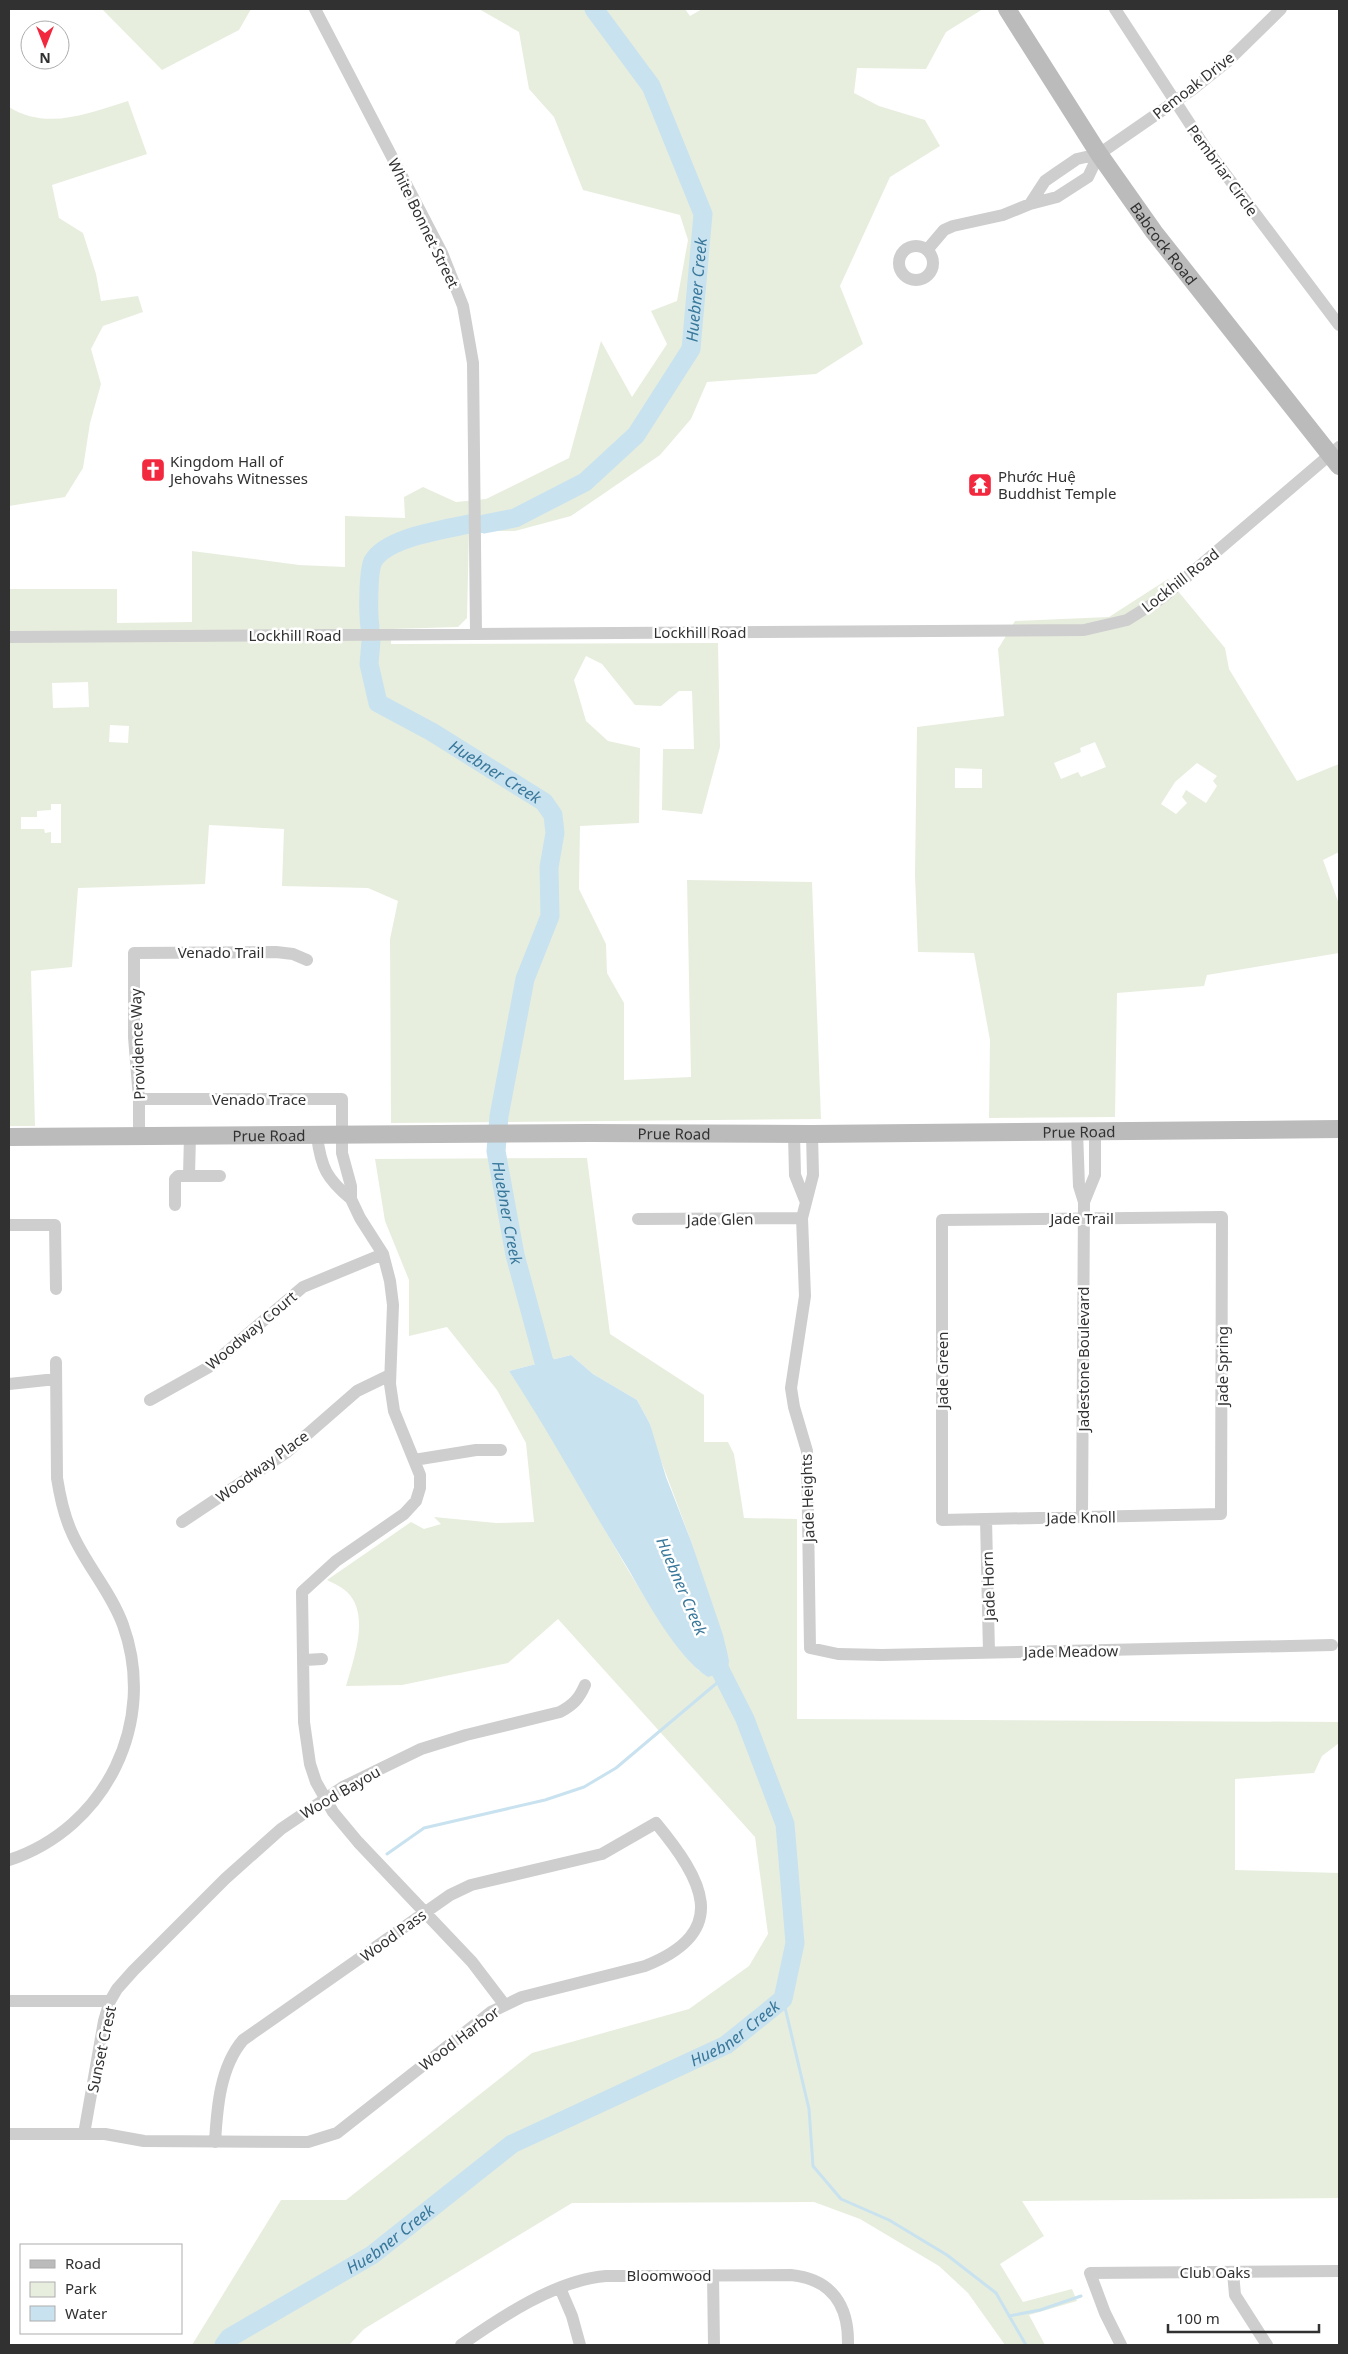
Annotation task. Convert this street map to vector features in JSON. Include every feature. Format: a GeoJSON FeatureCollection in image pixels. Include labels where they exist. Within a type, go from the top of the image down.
{"type":"FeatureCollection","features":[{"type":"Feature","properties":{"kind":"main road","name":"Babcock Road"},"geometry":{"type":"LineString","coordinates":[[1007,9],[1099,154],[1189,278],[1336,456]]}},
{"type":"Feature","properties":{"kind":"main road","name":"Prue Road"},"geometry":{"type":"LineString","coordinates":[[9,1137],[342,1137],[1339,1129]]}},
{"type":"Feature","properties":{"kind":"street","name":"White Bonnet Street"},"geometry":{"type":"LineString","coordinates":[[315,9],[442,253],[463,306],[474,363],[476,633]]}},
{"type":"Feature","properties":{"kind":"street","name":"Pembriar Circle"},"geometry":{"type":"LineString","coordinates":[[1115,9],[1175,102],[1238,194],[1339,325]]}},
{"type":"Feature","properties":{"kind":"street","name":"Pemoak Drive"},"geometry":{"type":"LineString","coordinates":[[1099,154],[1175,102],[1228,61],[1281,9]]}},
{"type":"Feature","properties":{"kind":"street"},"geometry":{"type":"LineString","coordinates":[[1030,204],[1045,181],[1077,159],[1099,154]]}},
{"type":"Feature","properties":{"kind":"street"},"geometry":{"type":"LineString","coordinates":[[927,250],[944,230],[953,226],[1003,215],[1030,204],[1057,197],[1088,177],[1099,154]]}},
{"type":"Feature","properties":{"kind":"street"},"geometry":{"type":"LineString","coordinates":[[1055,174],[1066,191]]}},
{"type":"Feature","properties":{"kind":"street","name":"Lockhill Road"},"geometry":{"type":"LineString","coordinates":[[9,637],[1060,631],[1103,627],[1127,620],[1162,598],[1336,456]]}},
{"type":"Feature","properties":{"kind":"street","name":"Venado Trail"},"geometry":{"type":"LineString","coordinates":[[134,953],[276,952],[293,954],[307,960]]}},
{"type":"Feature","properties":{"kind":"street","name":"Providence Way"},"geometry":{"type":"LineString","coordinates":[[134,953],[134,1037],[139,1099],[139,1136]]}},
{"type":"Feature","properties":{"kind":"street","name":"Venado Trace"},"geometry":{"type":"LineString","coordinates":[[139,1099],[342,1099],[342,1137]]}},
{"type":"Feature","properties":{"kind":"street","name":"Jadestone Boulevard"},"geometry":{"type":"LineString","coordinates":[[1077,1131],[1079,1186],[1084,1202],[1082,1517]]}},
{"type":"Feature","properties":{"kind":"street","name":"Jadestone Boulevard"},"geometry":{"type":"LineString","coordinates":[[1084,1202],[1092,1185],[1095,1167],[1095,1131]]}},
{"type":"Feature","properties":{"kind":"street","name":"Jade Heights"},"geometry":{"type":"LineString","coordinates":[[794,1134],[795,1168],[798,1186],[805,1200]]}},
{"type":"Feature","properties":{"kind":"street","name":"Jade Heights"},"geometry":{"type":"LineString","coordinates":[[810,1648],[807,1451],[794,1407],[791,1388],[805,1296],[802,1218],[805,1200],[811,1187],[813,1168],[812,1134]]}},
{"type":"Feature","properties":{"kind":"street"},"geometry":{"type":"LineString","coordinates":[[190,1136],[190,1176]]}},
{"type":"Feature","properties":{"kind":"street"},"geometry":{"type":"LineString","coordinates":[[318,1136],[319,1154],[329,1180],[351,1199],[360,1218],[383,1254],[390,1281],[393,1305],[390,1375],[394,1411],[420,1475],[420,1488],[416,1501],[404,1514],[336,1561],[302,1592],[305,1660],[304,1722],[310,1764],[325,1799],[358,1842],[426,1912],[487,1979],[504,2004]]}},
{"type":"Feature","properties":{"kind":"street"},"geometry":{"type":"LineString","coordinates":[[342,1137],[342,1153],[351,1186],[351,1199]]}},
{"type":"Feature","properties":{"kind":"street"},"geometry":{"type":"LineString","coordinates":[[1078,1167],[1095,1167]]}},
{"type":"Feature","properties":{"kind":"street"},"geometry":{"type":"LineString","coordinates":[[327,1173],[345,1168]]}},
{"type":"Feature","properties":{"kind":"street"},"geometry":{"type":"LineString","coordinates":[[795,1168],[813,1168]]}},
{"type":"Feature","properties":{"kind":"street"},"geometry":{"type":"LineString","coordinates":[[174,1205],[174,1179],[178,1176],[220,1176]]}},
{"type":"Feature","properties":{"kind":"street","name":"Jade Trail"},"geometry":{"type":"LineString","coordinates":[[942,1220],[1222,1217]]}},
{"type":"Feature","properties":{"kind":"street","name":"Jade Spring"},"geometry":{"type":"LineString","coordinates":[[1221,1514],[1222,1217]]}},
{"type":"Feature","properties":{"kind":"street","name":"Jade Glen"},"geometry":{"type":"LineString","coordinates":[[638,1220],[802,1218]]}},
{"type":"Feature","properties":{"kind":"street","name":"Jade Green"},"geometry":{"type":"LineString","coordinates":[[942,1220],[942,1520]]}},
{"type":"Feature","properties":{"kind":"street"},"geometry":{"type":"LineString","coordinates":[[9,1225],[55,1225],[56,1289]]}},
{"type":"Feature","properties":{"kind":"street","name":"Woodway Court"},"geometry":{"type":"LineString","coordinates":[[150,1400],[209,1367],[303,1287],[383,1254]]}},
{"type":"Feature","properties":{"kind":"street"},"geometry":{"type":"LineString","coordinates":[[9,1860],[53,1839],[82,1816],[106,1786],[123,1753],[133,1717],[133,1661],[123,1624],[72,1534],[60,1497],[57,1478],[56,1362]]}},
{"type":"Feature","properties":{"kind":"street","name":"Woodway Place"},"geometry":{"type":"LineString","coordinates":[[182,1522],[287,1452],[357,1391],[390,1375]]}},
{"type":"Feature","properties":{"kind":"street"},"geometry":{"type":"LineString","coordinates":[[9,1384],[56,1379]]}},
{"type":"Feature","properties":{"kind":"street"},"geometry":{"type":"LineString","coordinates":[[414,1460],[476,1450],[501,1450]]}},
{"type":"Feature","properties":{"kind":"street","name":"Jade Knoll"},"geometry":{"type":"LineString","coordinates":[[942,1520],[1221,1514]]}},
{"type":"Feature","properties":{"kind":"street","name":"Jade Horn"},"geometry":{"type":"LineString","coordinates":[[986,1519],[989,1653]]}},
{"type":"Feature","properties":{"kind":"street","name":"Jade Meadow"},"geometry":{"type":"LineString","coordinates":[[810,1648],[838,1654],[882,1655],[1332,1645]]}},
{"type":"Feature","properties":{"kind":"street"},"geometry":{"type":"LineString","coordinates":[[305,1660],[322,1659]]}},
{"type":"Feature","properties":{"kind":"street","name":"Wood Bayou"},"geometry":{"type":"LineString","coordinates":[[133,1971],[225,1879],[280,1829],[325,1799],[421,1750],[466,1735],[560,1712],[572,1706],[580,1696],[585,1685]]}},
{"type":"Feature","properties":{"kind":"street","name":"Wood Pass"},"geometry":{"type":"LineString","coordinates":[[215,2142],[219,2105],[227,2068],[230,2058],[243,2040],[450,1895],[471,1886],[602,1854],[656,1823]]}},
{"type":"Feature","properties":{"kind":"street","name":"Wood Harbor"},"geometry":{"type":"LineString","coordinates":[[9,2134],[106,2134],[144,2141],[308,2142],[336,2133],[504,2004],[522,1997],[645,1966],[669,1955],[693,1936],[701,1918],[699,1896],[693,1872],[656,1823]]}},
{"type":"Feature","properties":{"kind":"street","name":"Sunset Crest"},"geometry":{"type":"LineString","coordinates":[[84,2134],[104,2021],[110,2002],[133,1971]]}},
{"type":"Feature","properties":{"kind":"street"},"geometry":{"type":"LineString","coordinates":[[9,2001],[110,2002]]}},
{"type":"Feature","properties":{"kind":"street","name":"Club Oaks"},"geometry":{"type":"LineString","coordinates":[[1121,2345],[1105,2313],[1090,2273],[1339,2271]]}},
{"type":"Feature","properties":{"kind":"street"},"geometry":{"type":"LineString","coordinates":[[1233,2272],[1235,2295],[1267,2345]]}},
{"type":"Feature","properties":{"kind":"street"},"geometry":{"type":"LineString","coordinates":[[713,2275],[714,2345]]}},
{"type":"Feature","properties":{"kind":"street","name":"Bloomwood"},"geometry":{"type":"LineString","coordinates":[[461,2345],[480,2332],[560,2288],[582,2279],[606,2276],[791,2275],[803,2276],[820,2282],[834,2294],[844,2309],[847,2319],[848,2345]]}},
{"type":"Feature","properties":{"kind":"street"},"geometry":{"type":"LineString","coordinates":[[560,2288],[572,2316],[580,2345]]}},
{"type":"Feature","properties":{"kind":"green space"},"geometry":{"type":"Polygon","coordinates":[[[102,9],[251,9],[239,30],[162,70],[102,9]]]}},
{"type":"Feature","properties":{"kind":"green space"},"geometry":{"type":"Polygon","coordinates":[[[479,9],[685,9],[690,16],[702,9],[983,9],[946,32],[926,69],[857,68],[854,93],[879,106],[925,120],[940,146],[890,177],[840,286],[863,344],[816,374],[707,382],[691,419],[660,455],[571,516],[515,531],[469,531],[467,618],[458,627],[391,629],[391,644],[718,643],[720,747],[702,814],[662,810],[663,749],[694,749],[692,691],[679,691],[661,706],[635,705],[602,664],[586,656],[574,680],[586,721],[608,741],[640,748],[639,823],[580,826],[579,889],[606,944],[607,973],[624,1003],[624,1080],[691,1077],[687,880],[812,882],[821,1119],[391,1123],[390,939],[398,901],[368,888],[282,886],[284,829],[209,825],[205,884],[78,888],[72,967],[31,971],[35,1126],[9,1126],[9,589],[117,589],[117,623],[192,622],[192,551],[299,565],[345,567],[345,516],[405,518],[404,497],[423,487],[456,502],[486,499],[569,458],[601,341],[632,397],[667,344],[651,311],[677,301],[688,240],[680,215],[583,190],[554,117],[529,89],[519,32],[479,9]],[[88,682],[52,683],[53,708],[89,707],[88,682]],[[110,725],[109,742],[128,743],[129,726],[110,725]],[[51,804],[51,810],[37,811],[37,817],[21,817],[21,829],[44,829],[45,833],[51,832],[51,843],[61,843],[61,804],[51,804]]]}},
{"type":"Feature","properties":{"kind":"green space"},"geometry":{"type":"Polygon","coordinates":[[[128,101],[147,154],[52,185],[59,218],[83,233],[96,274],[101,301],[138,296],[143,312],[103,326],[91,349],[101,384],[90,423],[83,468],[65,497],[9,506],[9,107],[23,114],[53,119],[68,118],[128,101]]]}},
{"type":"Feature","properties":{"kind":"green space"},"geometry":{"type":"Polygon","coordinates":[[[1168,579],[1225,648],[1229,669],[1297,781],[1339,764],[1339,852],[1323,860],[1339,904],[1339,953],[1207,975],[1204,986],[1117,993],[1115,1117],[989,1118],[990,1040],[974,953],[918,952],[915,875],[917,727],[1004,716],[998,649],[1015,621],[1109,617],[1168,579]],[[1095,742],[1080,748],[1081,752],[1054,763],[1061,779],[1078,772],[1081,777],[1106,767],[1095,742]],[[1197,763],[1175,782],[1161,804],[1176,814],[1187,803],[1182,797],[1186,790],[1206,803],[1217,786],[1213,781],[1217,776],[1197,763]],[[955,768],[955,788],[982,788],[982,769],[955,768]]]}},
{"type":"Feature","properties":{"kind":"green space"},"geometry":{"type":"Polygon","coordinates":[[[587,1158],[610,1334],[704,1395],[704,1442],[728,1442],[734,1454],[744,1518],[797,1519],[797,1719],[1339,1722],[1339,1743],[1322,1756],[1314,1773],[1235,1779],[1235,1870],[1339,1873],[1339,2198],[1022,2201],[1044,2236],[1000,2264],[1023,2302],[1072,2289],[1077,2301],[1029,2315],[1045,2345],[1005,2345],[968,2293],[939,2266],[860,2219],[814,2202],[572,2203],[364,2329],[349,2345],[192,2345],[281,2200],[346,2200],[532,2053],[689,2009],[749,1966],[768,1934],[755,1837],[558,1619],[508,1663],[402,1685],[346,1686],[356,1651],[359,1625],[358,1613],[354,1602],[347,1592],[327,1580],[411,1522],[424,1529],[441,1524],[434,1517],[496,1523],[534,1522],[526,1443],[497,1390],[447,1327],[409,1336],[409,1280],[385,1221],[375,1159],[587,1158]],[[571,1355],[509,1371],[547,1429],[636,1584],[676,1643],[699,1671],[729,1660],[691,1541],[654,1442],[650,1424],[637,1400],[593,1374],[571,1355]]]}},
{"type":"Feature","properties":{"kind":"water"},"geometry":{"type":"Polygon","coordinates":[[[571,1355],[593,1374],[637,1400],[650,1424],[666,1477],[691,1541],[723,1635],[729,1660],[728,1671],[708,1677],[685,1656],[663,1627],[509,1371],[571,1355]]]}},
{"type":"Feature","properties":{"kind":"waterway","name":"Huebner Creek"},"geometry":{"type":"LineString","coordinates":[[484,524],[515,518],[585,482],[636,435],[691,349],[703,214],[651,86],[594,9]]}},
{"type":"Feature","properties":{"kind":"waterway","name":"Huebner Creek"},"geometry":{"type":"LineString","coordinates":[[370,627],[369,583],[371,566],[380,553],[403,540],[469,524]]}},
{"type":"Feature","properties":{"kind":"waterway","name":"Huebner Creek"},"geometry":{"type":"LineString","coordinates":[[371,641],[369,664],[378,703],[432,732],[544,802],[553,815],[555,833],[549,867],[550,916],[525,979],[499,1116],[496,1151],[515,1255],[544,1362],[560,1382]]}},
{"type":"Feature","properties":{"kind":"waterway","name":"Huebner Creek"},"geometry":{"type":"LineString","coordinates":[[224,2345],[229,2338],[372,2255],[512,2144],[726,2045],[783,1999],[795,1943],[785,1824],[745,1719],[711,1652]]}},
{"type":"Feature","properties":{"kind":"waterway"},"geometry":{"type":"LineString","coordinates":[[387,1854],[424,1828],[545,1800],[584,1787],[616,1768],[724,1677]]}},
{"type":"Feature","properties":{"kind":"waterway"},"geometry":{"type":"LineString","coordinates":[[783,1999],[809,2109],[813,2166],[841,2199],[889,2220],[947,2255],[996,2293],[1026,2345]]}},
{"type":"Feature","properties":{"kind":"waterway"},"geometry":{"type":"LineString","coordinates":[[1009,2316],[1040,2310],[1081,2296]]}},
{"type":"Feature","properties":{"kind":"place","name":"Kingdom Hall of Jehovahs Witnesses"},"geometry":{"type":"Point","coordinates":[153,470]}},
{"type":"Feature","properties":{"kind":"place","name":"Phước Huệ Buddhist Temple"},"geometry":{"type":"Point","coordinates":[980,485]}}]}
